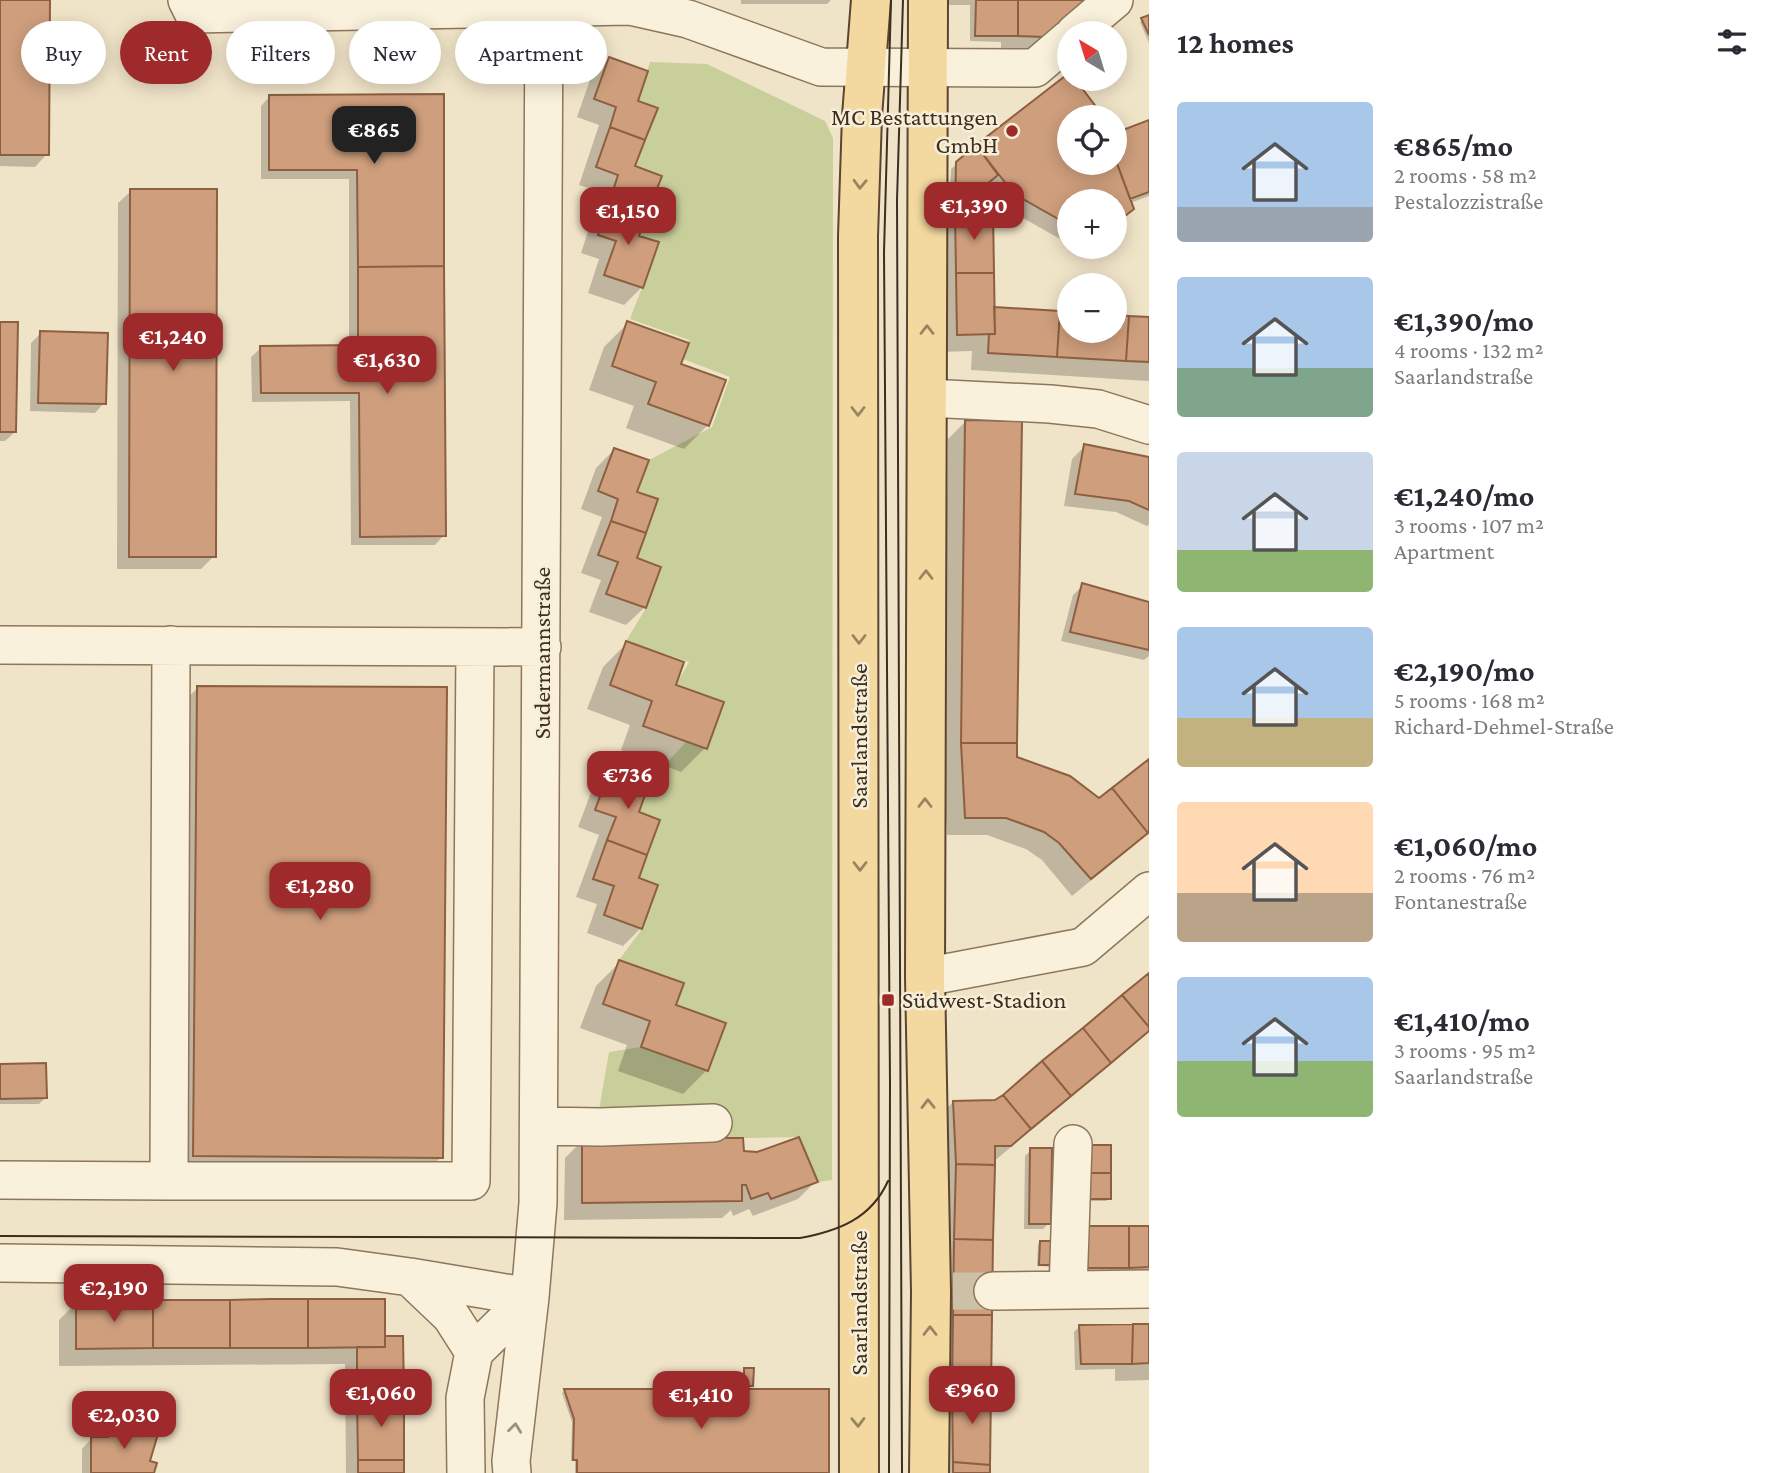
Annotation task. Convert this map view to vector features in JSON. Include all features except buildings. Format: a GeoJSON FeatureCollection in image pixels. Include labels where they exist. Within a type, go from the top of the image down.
{"type":"FeatureCollection","features":[{"type":"Feature","properties":{"kind":"main road","name":"Saarlandstraße"},"geometry":{"type":"LineString","coordinates":[[859,1473],[858,236],[871,0]]}},
{"type":"Feature","properties":{"kind":"main road"},"geometry":{"type":"LineString","coordinates":[[928,0],[925,977],[942,1292],[929,1473]]}},
{"type":"Feature","properties":{"kind":"street"},"geometry":{"type":"LineString","coordinates":[[187,0],[194,14],[320,7],[630,6],[688,19],[821,67],[1035,68],[1057,49]]}},
{"type":"Feature","properties":{"kind":"street"},"geometry":{"type":"LineString","coordinates":[[1089,21],[1114,0]]}},
{"type":"Feature","properties":{"kind":"street","name":"Sudermannstraße"},"geometry":{"type":"LineString","coordinates":[[512,1473],[511,1461],[538,1213],[544,7]]}},
{"type":"Feature","properties":{"kind":"street"},"geometry":{"type":"LineString","coordinates":[[927,398],[1098,409],[1149,425]]}},
{"type":"Feature","properties":{"kind":"street"},"geometry":{"type":"LineString","coordinates":[[0,645],[542,647]]}},
{"type":"Feature","properties":{"kind":"street"},"geometry":{"type":"LineString","coordinates":[[169,1181],[171,645]]}},
{"type":"Feature","properties":{"kind":"street"},"geometry":{"type":"LineString","coordinates":[[0,1180],[471,1181],[475,646]]}},
{"type":"Feature","properties":{"kind":"street"},"geometry":{"type":"LineString","coordinates":[[925,977],[1083,947],[1149,891]]}},
{"type":"Feature","properties":{"kind":"street"},"geometry":{"type":"LineString","coordinates":[[538,1126],[713,1123]]}},
{"type":"Feature","properties":{"kind":"street"},"geometry":{"type":"LineString","coordinates":[[1068,1290],[1073,1144]]}},
{"type":"Feature","properties":{"kind":"street"},"geometry":{"type":"LineString","coordinates":[[0,1263],[337,1267],[530,1297]]}},
{"type":"Feature","properties":{"kind":"street"},"geometry":{"type":"LineString","coordinates":[[410,1277],[451,1316],[474,1352]]}},
{"type":"Feature","properties":{"kind":"street"},"geometry":{"type":"LineString","coordinates":[[993,1291],[1149,1289]]}},
{"type":"Feature","properties":{"kind":"street"},"geometry":{"type":"LineString","coordinates":[[466,1473],[465,1398],[474,1352],[530,1297]]}},
{"type":"Feature","properties":{"kind":"green space"},"geometry":{"type":"Polygon","coordinates":[[[650,62],[707,64],[825,121],[833,138],[832,1180],[818,1182],[799,1137],[595,1133],[609,1052],[641,1047],[708,1070],[726,1023],[676,1005],[684,983],[619,960],[642,929],[658,886],[639,878],[660,820],[639,812],[650,781],[723,702],[676,685],[689,662],[626,641],[646,608],[661,567],[637,558],[658,500],[637,492],[649,460],[712,427],[730,377],[683,359],[689,340],[630,319],[659,243],[639,236],[661,179],[635,166],[658,108],[638,101],[650,62]]]}},
{"type":"Feature","properties":{"kind":"tunnel"},"geometry":{"type":"LineString","coordinates":[[953,1291],[993,1291]]}},
{"type":"Feature","properties":{"kind":"tram line"},"geometry":{"type":"LineString","coordinates":[[889,1473],[890,1084],[884,252],[891,0]]}},
{"type":"Feature","properties":{"kind":"tram line"},"geometry":{"type":"LineString","coordinates":[[902,1473],[897,200],[903,0]]}},
{"type":"Feature","properties":{"kind":"tram line"},"geometry":{"type":"LineString","coordinates":[[0,1236],[800,1238],[840,1227],[863,1214],[881,1194],[888,1181]]}},
{"type":"Feature","properties":{"kind":"place","name":"MC Bestattungen GmbH"},"geometry":{"type":"Point","coordinates":[1012,131]}},
{"type":"Feature","properties":{"kind":"place","name":"Südwest-Stadion"},"geometry":{"type":"Point","coordinates":[888,1000]}}]}
